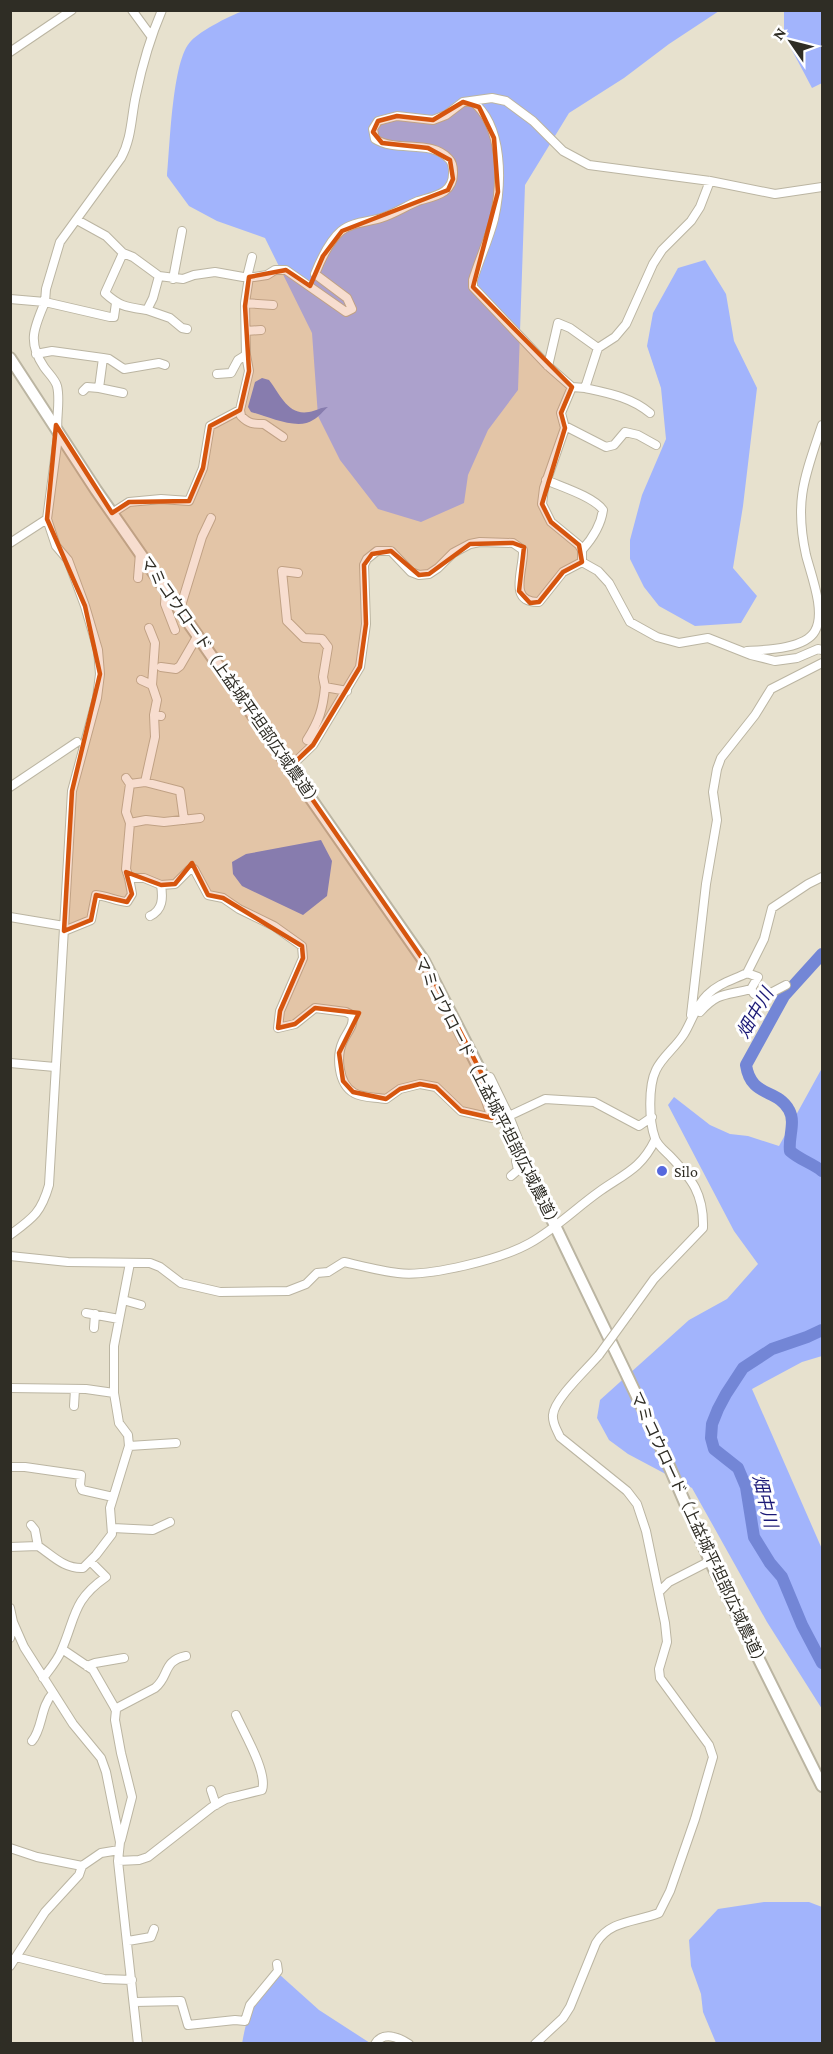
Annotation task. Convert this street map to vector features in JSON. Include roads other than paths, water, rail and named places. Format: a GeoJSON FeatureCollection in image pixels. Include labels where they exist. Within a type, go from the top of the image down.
{"type":"FeatureCollection","features":[{"type":"Feature","properties":{"kind":"street"},"geometry":{"type":"LineString","coordinates":[[10,52],[72,10]]}},
{"type":"Feature","properties":{"kind":"street"},"geometry":{"type":"LineString","coordinates":[[132,10],[151,36]]}},
{"type":"Feature","properties":{"kind":"street"},"geometry":{"type":"LineString","coordinates":[[10,1235],[31,1220],[41,1208],[49,1185],[72,791],[100,674],[98,650],[85,606],[68,560],[56,546],[47,519],[58,437],[57,384],[33,347],[34,328],[45,302],[46,289],[60,242],[128,145],[135,96],[151,36],[162,10]]}},
{"type":"Feature","properties":{"kind":"street"},"geometry":{"type":"LineString","coordinates":[[77,220],[106,236],[123,253],[134,257],[159,276],[183,279],[215,272],[248,277],[267,275],[275,270],[286,270],[346,312],[351,309],[347,298],[315,274],[322,256],[342,231],[440,195],[448,190],[453,180],[454,170],[450,160],[439,153],[428,148],[382,143],[375,139],[373,129],[378,121],[397,116],[433,120],[464,102],[492,98],[506,101],[533,121],[563,151],[590,165],[710,180],[775,194],[822,187]]}},
{"type":"Feature","properties":{"kind":"street"},"geometry":{"type":"LineString","coordinates":[[472,101],[487,120],[498,156],[498,192],[493,220],[473,280],[473,287],[548,366],[572,387],[626,398],[650,413]]}},
{"type":"Feature","properties":{"kind":"street"},"geometry":{"type":"LineString","coordinates":[[585,388],[598,348],[615,337],[626,324],[653,264],[662,250],[691,221],[700,207],[710,180]]}},
{"type":"Feature","properties":{"kind":"street"},"geometry":{"type":"LineString","coordinates":[[173,279],[182,231]]}},
{"type":"Feature","properties":{"kind":"street"},"geometry":{"type":"LineString","coordinates":[[123,253],[105,293],[123,307],[147,310],[170,318],[182,328],[187,329]]}},
{"type":"Feature","properties":{"kind":"street"},"geometry":{"type":"LineString","coordinates":[[252,257],[245,303],[246,355],[249,371],[240,410],[241,416],[255,426],[264,424],[283,437]]}},
{"type":"Feature","properties":{"kind":"street"},"geometry":{"type":"LineString","coordinates":[[147,310],[159,276]]}},
{"type":"Feature","properties":{"kind":"street"},"geometry":{"type":"LineString","coordinates":[[10,299],[45,302],[110,317],[114,316],[116,303]]}},
{"type":"Feature","properties":{"kind":"street"},"geometry":{"type":"LineString","coordinates":[[245,303],[273,305]]}},
{"type":"Feature","properties":{"kind":"street"},"geometry":{"type":"LineString","coordinates":[[548,366],[558,323],[570,328],[598,348]]}},
{"type":"Feature","properties":{"kind":"street"},"geometry":{"type":"LineString","coordinates":[[246,331],[261,330]]}},
{"type":"Feature","properties":{"kind":"street"},"geometry":{"type":"LineString","coordinates":[[36,354],[52,351],[109,359],[124,369],[159,363],[165,365]]}},
{"type":"Feature","properties":{"kind":"street"},"geometry":{"type":"LineString","coordinates":[[217,374],[231,373],[238,360],[246,355]]}},
{"type":"Feature","properties":{"kind":"street","name":"マミコウロード（上益城平坦部広域農道）"},"geometry":{"type":"LineString","coordinates":[[10,358],[112,513],[370,881],[424,962],[555,1226],[660,1445],[710,1561],[822,1786]]}},
{"type":"Feature","properties":{"kind":"street"},"geometry":{"type":"LineString","coordinates":[[99,388],[103,358]]}},
{"type":"Feature","properties":{"kind":"street"},"geometry":{"type":"LineString","coordinates":[[83,391],[87,387],[123,393]]}},
{"type":"Feature","properties":{"kind":"street"},"geometry":{"type":"LineString","coordinates":[[572,387],[561,413],[565,426],[546,480],[542,504],[551,522],[579,545],[582,550],[582,562]]}},
{"type":"Feature","properties":{"kind":"street"},"geometry":{"type":"LineString","coordinates":[[112,513],[129,502],[161,499],[189,501],[203,468],[210,426],[240,410]]}},
{"type":"Feature","properties":{"kind":"street"},"geometry":{"type":"LineString","coordinates":[[743,652],[799,644],[814,633],[820,620],[802,531],[800,507],[806,474],[822,425]]}},
{"type":"Feature","properties":{"kind":"street"},"geometry":{"type":"LineString","coordinates":[[565,426],[606,447],[614,445],[625,432],[638,435],[656,445]]}},
{"type":"Feature","properties":{"kind":"street"},"geometry":{"type":"LineString","coordinates":[[546,480],[585,498],[603,510],[589,542],[582,550]]}},
{"type":"Feature","properties":{"kind":"street"},"geometry":{"type":"LineString","coordinates":[[180,609],[202,537],[211,518]]}},
{"type":"Feature","properties":{"kind":"street"},"geometry":{"type":"LineString","coordinates":[[10,543],[47,519]]}},
{"type":"Feature","properties":{"kind":"street"},"geometry":{"type":"LineString","coordinates":[[290,767],[313,745],[360,667],[366,624],[364,565],[367,559],[377,551],[391,551],[411,572],[419,575],[429,574],[453,553],[470,544],[480,542],[519,545],[523,550],[519,591],[522,598],[530,603],[539,603],[563,572],[582,562]]}},
{"type":"Feature","properties":{"kind":"street"},"geometry":{"type":"LineString","coordinates":[[138,578],[140,553]]}},
{"type":"Feature","properties":{"kind":"street"},"geometry":{"type":"LineString","coordinates":[[582,562],[598,571],[609,583],[630,622],[657,637],[679,644],[708,638],[743,652],[775,661],[797,658],[818,649],[822,650]]}},
{"type":"Feature","properties":{"kind":"street"},"geometry":{"type":"LineString","coordinates":[[298,573],[282,571],[286,621],[304,638],[322,639],[328,647],[323,677],[323,708],[318,723],[307,740]]}},
{"type":"Feature","properties":{"kind":"street"},"geometry":{"type":"LineString","coordinates":[[166,589],[165,604],[175,630]]}},
{"type":"Feature","properties":{"kind":"street"},"geometry":{"type":"LineString","coordinates":[[145,782],[155,737],[157,715],[157,700],[152,684],[155,643],[149,628]]}},
{"type":"Feature","properties":{"kind":"street"},"geometry":{"type":"LineString","coordinates":[[161,667],[176,669],[180,666],[198,635]]}},
{"type":"Feature","properties":{"kind":"street"},"geometry":{"type":"LineString","coordinates":[[10,1256],[68,1262],[150,1263],[160,1267],[181,1283],[220,1292],[288,1291],[306,1284],[317,1273],[328,1272],[344,1262],[399,1274],[451,1269],[477,1263],[529,1244],[600,1191],[636,1168],[648,1155],[655,1140],[651,1087],[656,1070],[685,1033],[691,1017],[706,884],[717,820],[713,792],[721,758],[755,715],[771,689],[822,663]]}},
{"type":"Feature","properties":{"kind":"street"},"geometry":{"type":"LineString","coordinates":[[141,680],[152,684]]}},
{"type":"Feature","properties":{"kind":"street"},"geometry":{"type":"LineString","coordinates":[[324,687],[347,691]]}},
{"type":"Feature","properties":{"kind":"street"},"geometry":{"type":"LineString","coordinates":[[10,787],[77,742]]}},
{"type":"Feature","properties":{"kind":"street"},"geometry":{"type":"LineString","coordinates":[[10,917],[64,928],[91,920],[94,893],[127,902],[132,894],[126,869],[130,824],[126,813],[128,781],[145,782],[180,791],[184,820]]}},
{"type":"Feature","properties":{"kind":"street"},"geometry":{"type":"LineString","coordinates":[[130,824],[146,820],[164,822],[200,818]]}},
{"type":"Feature","properties":{"kind":"street"},"geometry":{"type":"LineString","coordinates":[[129,878],[144,878],[161,885],[175,884],[189,870],[194,869],[208,895],[223,898],[239,909],[274,926],[302,946],[303,958],[280,1011],[278,1028],[295,1024],[315,1008],[346,1012],[352,1015],[351,1026],[342,1043],[338,1062],[344,1081],[352,1092],[386,1099],[400,1089],[420,1084],[436,1088],[460,1111],[492,1118],[479,1081],[490,1077],[522,1149],[516,1161],[518,1170],[511,1176]]}},
{"type":"Feature","properties":{"kind":"street"},"geometry":{"type":"LineString","coordinates":[[747,973],[764,939],[772,908],[822,877]]}},
{"type":"Feature","properties":{"kind":"street"},"geometry":{"type":"LineString","coordinates":[[150,916],[157,913],[161,906],[163,898],[161,885]]}},
{"type":"Feature","properties":{"kind":"street"},"geometry":{"type":"LineString","coordinates":[[691,1017],[707,995],[723,982],[747,973],[758,977],[752,989]]}},
{"type":"Feature","properties":{"kind":"street"},"geometry":{"type":"LineString","coordinates":[[752,989],[754,994],[765,996],[786,985]]}},
{"type":"Feature","properties":{"kind":"street"},"geometry":{"type":"LineString","coordinates":[[691,1017],[699,1013],[711,999],[722,994],[752,989]]}},
{"type":"Feature","properties":{"kind":"street"},"geometry":{"type":"LineString","coordinates":[[10,1063],[55,1067]]}},
{"type":"Feature","properties":{"kind":"street"},"geometry":{"type":"LineString","coordinates":[[509,1116],[545,1099],[594,1102],[639,1126],[652,1117]]}},
{"type":"Feature","properties":{"kind":"street"},"geometry":{"type":"LineString","coordinates":[[535,2043],[563,2018],[570,2007],[601,1935],[608,1929],[628,1920],[648,1917],[659,1912],[670,1891],[713,1757],[710,1745],[660,1678],[659,1669],[667,1642],[646,1531],[637,1504],[627,1491],[564,1442],[554,1426],[553,1414],[556,1403],[599,1355],[654,1279],[703,1228],[702,1206],[695,1185],[655,1140]]}},
{"type":"Feature","properties":{"kind":"street"},"geometry":{"type":"LineString","coordinates":[[10,1546],[38,1546],[53,1558],[83,1568],[110,1539],[113,1528],[110,1508],[129,1446],[128,1435],[119,1423],[114,1393],[114,1346],[130,1263]]}},
{"type":"Feature","properties":{"kind":"street"},"geometry":{"type":"LineString","coordinates":[[123,1300],[141,1305]]}},
{"type":"Feature","properties":{"kind":"street"},"geometry":{"type":"LineString","coordinates":[[86,1313],[119,1319]]}},
{"type":"Feature","properties":{"kind":"street"},"geometry":{"type":"LineString","coordinates":[[94,1328],[95,1314]]}},
{"type":"Feature","properties":{"kind":"street"},"geometry":{"type":"LineString","coordinates":[[10,1388],[75,1389],[114,1393]]}},
{"type":"Feature","properties":{"kind":"street"},"geometry":{"type":"LineString","coordinates":[[74,1406],[75,1389]]}},
{"type":"Feature","properties":{"kind":"street"},"geometry":{"type":"LineString","coordinates":[[129,1446],[176,1443]]}},
{"type":"Feature","properties":{"kind":"street"},"geometry":{"type":"LineString","coordinates":[[10,1467],[81,1475],[82,1490],[113,1497]]}},
{"type":"Feature","properties":{"kind":"street"},"geometry":{"type":"LineString","coordinates":[[113,1528],[153,1530],[170,1522]]}},
{"type":"Feature","properties":{"kind":"street"},"geometry":{"type":"LineString","coordinates":[[31,1525],[35,1530],[38,1546]]}},
{"type":"Feature","properties":{"kind":"street"},"geometry":{"type":"LineString","coordinates":[[43,1678],[62,1649],[83,1596],[106,1577],[90,1561]]}},
{"type":"Feature","properties":{"kind":"street"},"geometry":{"type":"LineString","coordinates":[[659,1592],[669,1582],[710,1561]]}},
{"type":"Feature","properties":{"kind":"street"},"geometry":{"type":"LineString","coordinates":[[10,1608],[13,1622],[24,1647],[73,1724],[101,1758],[106,1772],[120,1846]]}},
{"type":"Feature","properties":{"kind":"street"},"geometry":{"type":"LineString","coordinates":[[10,1638],[13,1622]]}},
{"type":"Feature","properties":{"kind":"street"},"geometry":{"type":"LineString","coordinates":[[62,1649],[87,1666],[98,1678],[115,1709],[121,1753],[132,1797],[118,1861],[138,2043]]}},
{"type":"Feature","properties":{"kind":"street"},"geometry":{"type":"LineString","coordinates":[[115,1709],[155,1688],[160,1684],[171,1662],[186,1656]]}},
{"type":"Feature","properties":{"kind":"street"},"geometry":{"type":"LineString","coordinates":[[87,1666],[124,1658]]}},
{"type":"Feature","properties":{"kind":"street"},"geometry":{"type":"LineString","coordinates":[[32,1741],[37,1736],[43,1710],[53,1693]]}},
{"type":"Feature","properties":{"kind":"street"},"geometry":{"type":"LineString","coordinates":[[118,1861],[148,1857],[226,1799],[260,1791],[264,1781],[261,1771],[236,1716]]}},
{"type":"Feature","properties":{"kind":"street"},"geometry":{"type":"LineString","coordinates":[[211,1790],[216,1805]]}},
{"type":"Feature","properties":{"kind":"street"},"geometry":{"type":"LineString","coordinates":[[10,1966],[45,1912],[79,1875],[82,1866],[101,1853],[120,1846]]}},
{"type":"Feature","properties":{"kind":"street"},"geometry":{"type":"LineString","coordinates":[[10,1848],[37,1857],[82,1866]]}},
{"type":"Feature","properties":{"kind":"street"},"geometry":{"type":"LineString","coordinates":[[128,1941],[151,1937],[154,1929]]}},
{"type":"Feature","properties":{"kind":"street"},"geometry":{"type":"LineString","coordinates":[[16,1957],[104,1980],[132,1980]]}},
{"type":"Feature","properties":{"kind":"street"},"geometry":{"type":"LineString","coordinates":[[135,2002],[182,2001],[188,2025],[245,2021],[250,2005],[278,1971],[277,1964]]}},
{"type":"Feature","properties":{"kind":"street"},"geometry":{"type":"LineString","coordinates":[[375,2043],[382,2037],[402,2039],[409,2043]]}},
{"type":"Feature","properties":{"kind":"waterway","name":"畑中川"},"geometry":{"type":"LineString","coordinates":[[822,954],[784,996],[746,1065],[753,1083],[778,1098],[789,1110],[792,1120],[790,1151],[822,1171]]}},
{"type":"Feature","properties":{"kind":"waterway","name":"畑中川"},"geometry":{"type":"LineString","coordinates":[[822,1330],[772,1349],[743,1368],[718,1409],[712,1424],[711,1438],[714,1449],[738,1468],[746,1487],[754,1537],[770,1563],[782,1577],[802,1625],[822,1663]]}},
{"type":"Feature","properties":{"kind":"place","name":"Silo"},"geometry":{"type":"Point","coordinates":[662,1171]}}]}
